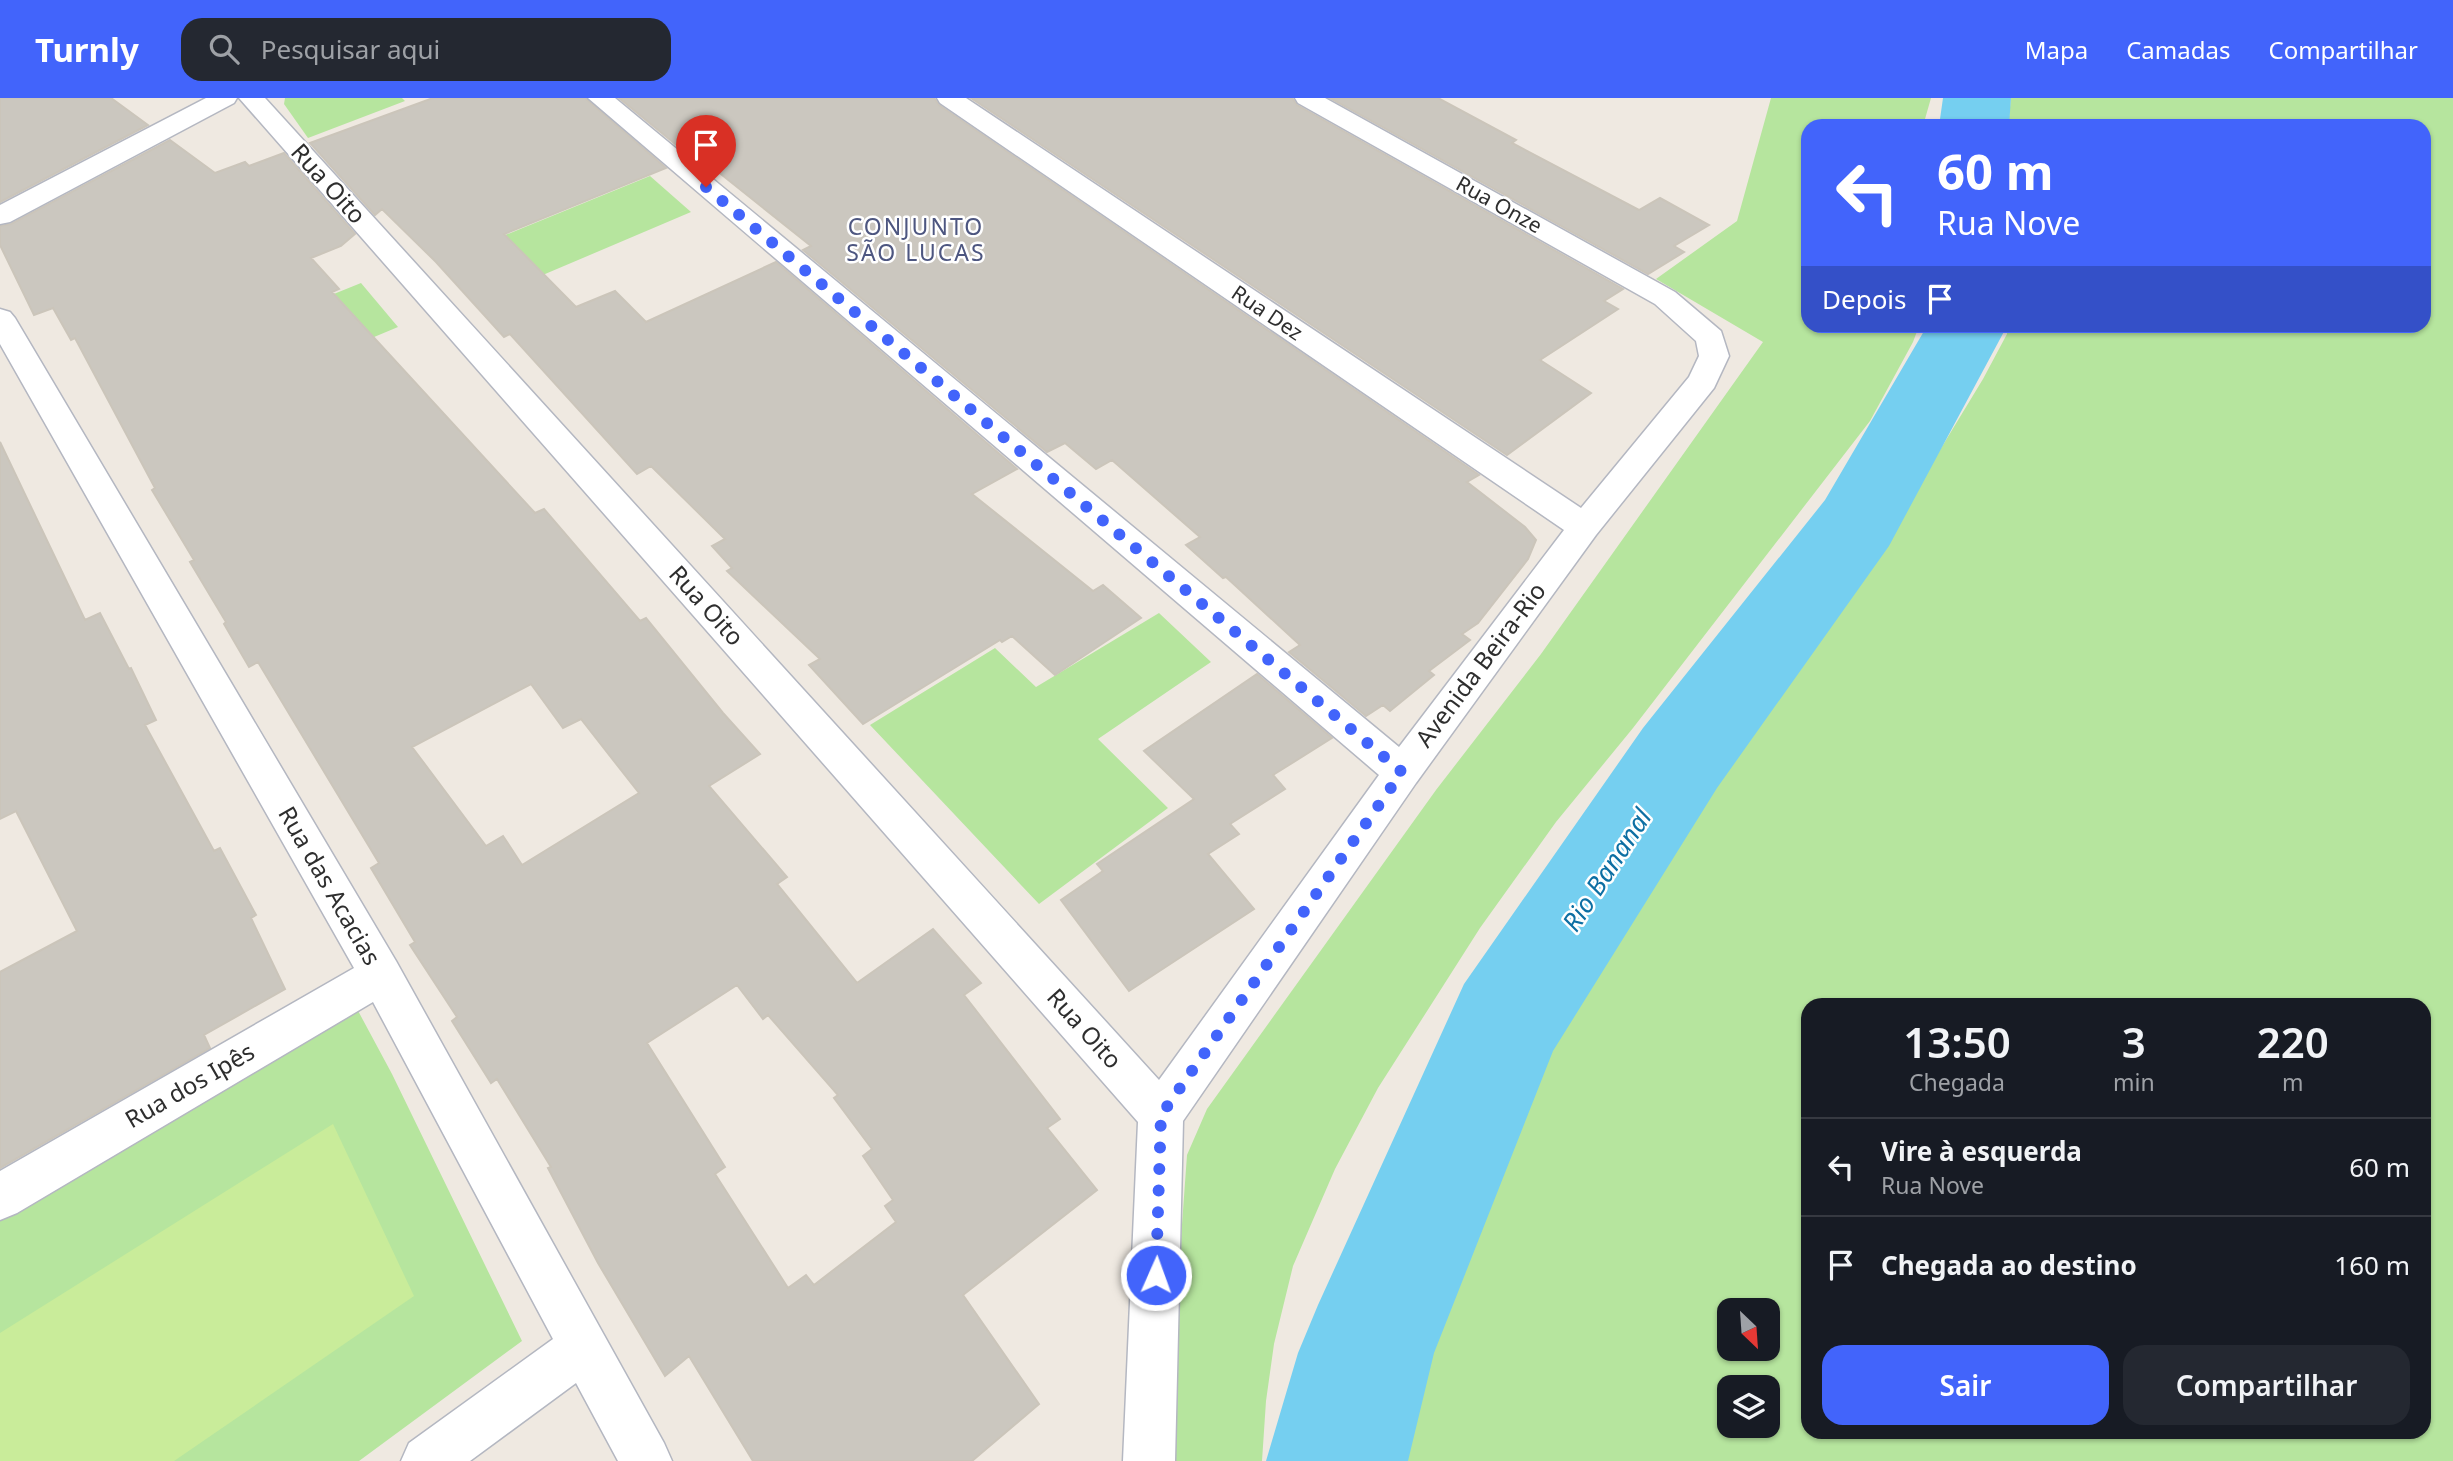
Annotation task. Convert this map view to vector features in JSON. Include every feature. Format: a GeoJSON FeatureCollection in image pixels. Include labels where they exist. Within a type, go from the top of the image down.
{"type":"FeatureCollection","features":[{"type":"Feature","properties":{"kind":"street"},"geometry":{"type":"LineString","coordinates":[[0,216],[225,98]]}},
{"type":"Feature","properties":{"kind":"street","name":"Rua Oito"},"geometry":{"type":"LineString","coordinates":[[251,98],[1161,1115]]}},
{"type":"Feature","properties":{"kind":"street"},"geometry":{"type":"LineString","coordinates":[[600,98],[1402,772]]}},
{"type":"Feature","properties":{"kind":"street","name":"Rua Dez"},"geometry":{"type":"LineString","coordinates":[[949,98],[1584,527]]}},
{"type":"Feature","properties":{"kind":"street","name":"Rua Onze"},"geometry":{"type":"LineString","coordinates":[[1307,98],[1665,298],[1689,317]]}},
{"type":"Feature","properties":{"kind":"street","name":"Avenida Beira-Rio"},"geometry":{"type":"LineString","coordinates":[[1161,1115],[1402,772],[1584,527],[1703,381],[1714,356],[1710,338],[1689,317]]}},
{"type":"Feature","properties":{"kind":"street","name":"Rua das Acacias"},"geometry":{"type":"LineString","coordinates":[[0,318],[381,975],[646,1461]]}},
{"type":"Feature","properties":{"kind":"street","name":"Rua dos Ipês"},"geometry":{"type":"LineString","coordinates":[[0,1197],[381,975]]}},
{"type":"Feature","properties":{"kind":"street"},"geometry":{"type":"LineString","coordinates":[[1149,1461],[1161,1115]]}},
{"type":"Feature","properties":{"kind":"street"},"geometry":{"type":"LineString","coordinates":[[427,1461],[583,1347]]}},
{"type":"Feature","properties":{"kind":"green space"},"geometry":{"type":"Polygon","coordinates":[[[285,98],[402,98],[405,101],[308,138],[284,104],[285,98]]]}},
{"type":"Feature","properties":{"kind":"green space"},"geometry":{"type":"Polygon","coordinates":[[[1771,98],[1931,98],[1925,119],[1801,119],[1801,333],[1916,333],[1870,421],[1633,728],[1556,822],[1480,928],[1378,1088],[1335,1169],[1293,1266],[1274,1344],[1266,1401],[1262,1461],[1165,1461],[1187,1155],[1207,1109],[1436,790],[1541,654],[1763,342],[1656,279],[1737,221],[1771,98]]]}},
{"type":"Feature","properties":{"kind":"green space"},"geometry":{"type":"Polygon","coordinates":[[[2011,98],[2453,98],[2453,1461],[1406,1461],[1410,1429],[1465,1222],[1513,1098],[1555,1008],[1680,823],[1872,562],[1983,379],[2007,333],[2431,333],[2431,119],[2009,119],[2011,98]]]}},
{"type":"Feature","properties":{"kind":"green space"},"geometry":{"type":"Polygon","coordinates":[[[650,176],[691,212],[477,303],[439,262],[650,176]]]}},
{"type":"Feature","properties":{"kind":"green space"},"geometry":{"type":"Polygon","coordinates":[[[361,283],[398,327],[281,376],[247,329],[361,283]]]}},
{"type":"Feature","properties":{"kind":"green space"},"geometry":{"type":"Polygon","coordinates":[[[1159,613],[1211,662],[1098,739],[1168,808],[1039,904],[870,725],[995,648],[1036,687],[1159,613]]]}},
{"type":"Feature","properties":{"kind":"green space"},"geometry":{"type":"Polygon","coordinates":[[[356,1007],[392,1074],[522,1341],[359,1461],[0,1461],[0,1220],[356,1007]]]}},
{"type":"Feature","properties":{"kind":"green space"},"geometry":{"type":"Polygon","coordinates":[[[333,1124],[414,1296],[174,1461],[0,1461],[0,1333],[333,1124]]]}},
{"type":"Feature","properties":{"kind":"building"},"geometry":{"type":"Polygon","coordinates":[[[0,98],[111,98],[148,125],[0,202],[0,98]]]}},
{"type":"Feature","properties":{"kind":"building"},"geometry":{"type":"Polygon","coordinates":[[[433,98],[585,98],[666,168],[504,234],[576,307],[615,291],[646,322],[776,262],[1017,469],[972,494],[1093,591],[1103,585],[1141,618],[1055,675],[1012,636],[1002,642],[1000,640],[863,724],[809,665],[820,659],[727,571],[732,568],[712,546],[725,539],[651,466],[637,474],[510,334],[504,337],[436,262],[382,209],[375,215],[310,143],[433,98]]]}},
{"type":"Feature","properties":{"kind":"building"},"geometry":{"type":"Polygon","coordinates":[[[619,98],[934,98],[939,105],[1479,475],[1467,482],[1525,527],[1536,540],[1528,559],[1478,623],[1462,634],[1470,640],[1429,671],[1434,675],[1390,711],[1383,705],[1366,716],[1289,652],[1300,645],[1226,577],[1223,578],[1186,545],[1200,537],[1112,460],[1096,469],[1065,443],[1047,452],[803,250],[811,246],[697,155],[691,157],[619,98]]]}},
{"type":"Feature","properties":{"kind":"building"},"geometry":{"type":"Polygon","coordinates":[[[971,98],[1292,98],[1297,105],[1623,289],[1604,301],[1618,309],[1540,360],[1591,393],[1507,455],[971,98]]]}},
{"type":"Feature","properties":{"kind":"building"},"geometry":{"type":"Polygon","coordinates":[[[1330,98],[1438,98],[1516,140],[1512,143],[1639,210],[1660,198],[1709,225],[1674,246],[1684,252],[1648,274],[1330,98]]]}},
{"type":"Feature","properties":{"kind":"building"},"geometry":{"type":"Polygon","coordinates":[[[170,140],[215,173],[245,162],[249,166],[284,153],[355,234],[341,246],[311,258],[339,289],[332,292],[535,513],[544,509],[640,621],[646,618],[760,754],[709,786],[787,877],[777,884],[857,983],[933,929],[981,983],[964,995],[1060,1119],[1047,1128],[1097,1190],[963,1295],[1039,1404],[972,1461],[753,1461],[689,1356],[665,1376],[598,1263],[548,1168],[551,1167],[497,1079],[491,1083],[452,1021],[457,1017],[410,945],[415,942],[371,868],[379,863],[258,662],[249,667],[224,624],[226,622],[190,562],[194,560],[152,490],[155,488],[75,338],[71,340],[53,308],[34,315],[0,245],[0,226],[11,224],[170,140]],[[531,684],[412,747],[486,846],[503,836],[522,865],[639,793],[581,719],[563,728],[531,684]],[[737,985],[647,1043],[725,1167],[715,1174],[788,1288],[806,1275],[814,1285],[896,1222],[885,1206],[893,1200],[863,1156],[872,1149],[834,1098],[838,1095],[768,1015],[763,1019],[737,985]]]}},
{"type":"Feature","properties":{"kind":"building"},"geometry":{"type":"Polygon","coordinates":[[[0,442],[85,620],[100,613],[129,669],[131,668],[156,720],[145,725],[214,851],[220,848],[256,915],[251,918],[285,989],[204,1035],[210,1048],[0,1168],[0,972],[77,931],[16,811],[0,819],[0,442]]]}},
{"type":"Feature","properties":{"kind":"building"},"geometry":{"type":"Polygon","coordinates":[[[1257,674],[1332,738],[1273,775],[1285,789],[1230,824],[1239,834],[1208,854],[1254,909],[1129,991],[1061,900],[1103,871],[1097,864],[1194,799],[1144,751],[1257,674]]]}},
{"type":"Feature","properties":{"kind":"waterway","name":"Rio Bananal"},"geometry":{"type":"LineString","coordinates":[[1975,119],[1977,98]]}},
{"type":"Feature","properties":{"kind":"waterway","name":"Rio Bananal"},"geometry":{"type":"LineString","coordinates":[[1337,1461],[1366,1353],[1506,1022],[1680,758],[1857,523],[1963,333]]}},
{"type":"Feature","properties":{"kind":"district","name":"CONJUNTO SÃO LUCAS"},"geometry":{"type":"Point","coordinates":[916,240]}},
{"type":"Feature","properties":{"kind":"route"},"geometry":{"type":"LineString","coordinates":[[706,187],[1402,772],[1161,1115],[1156,1275]]}}]}
